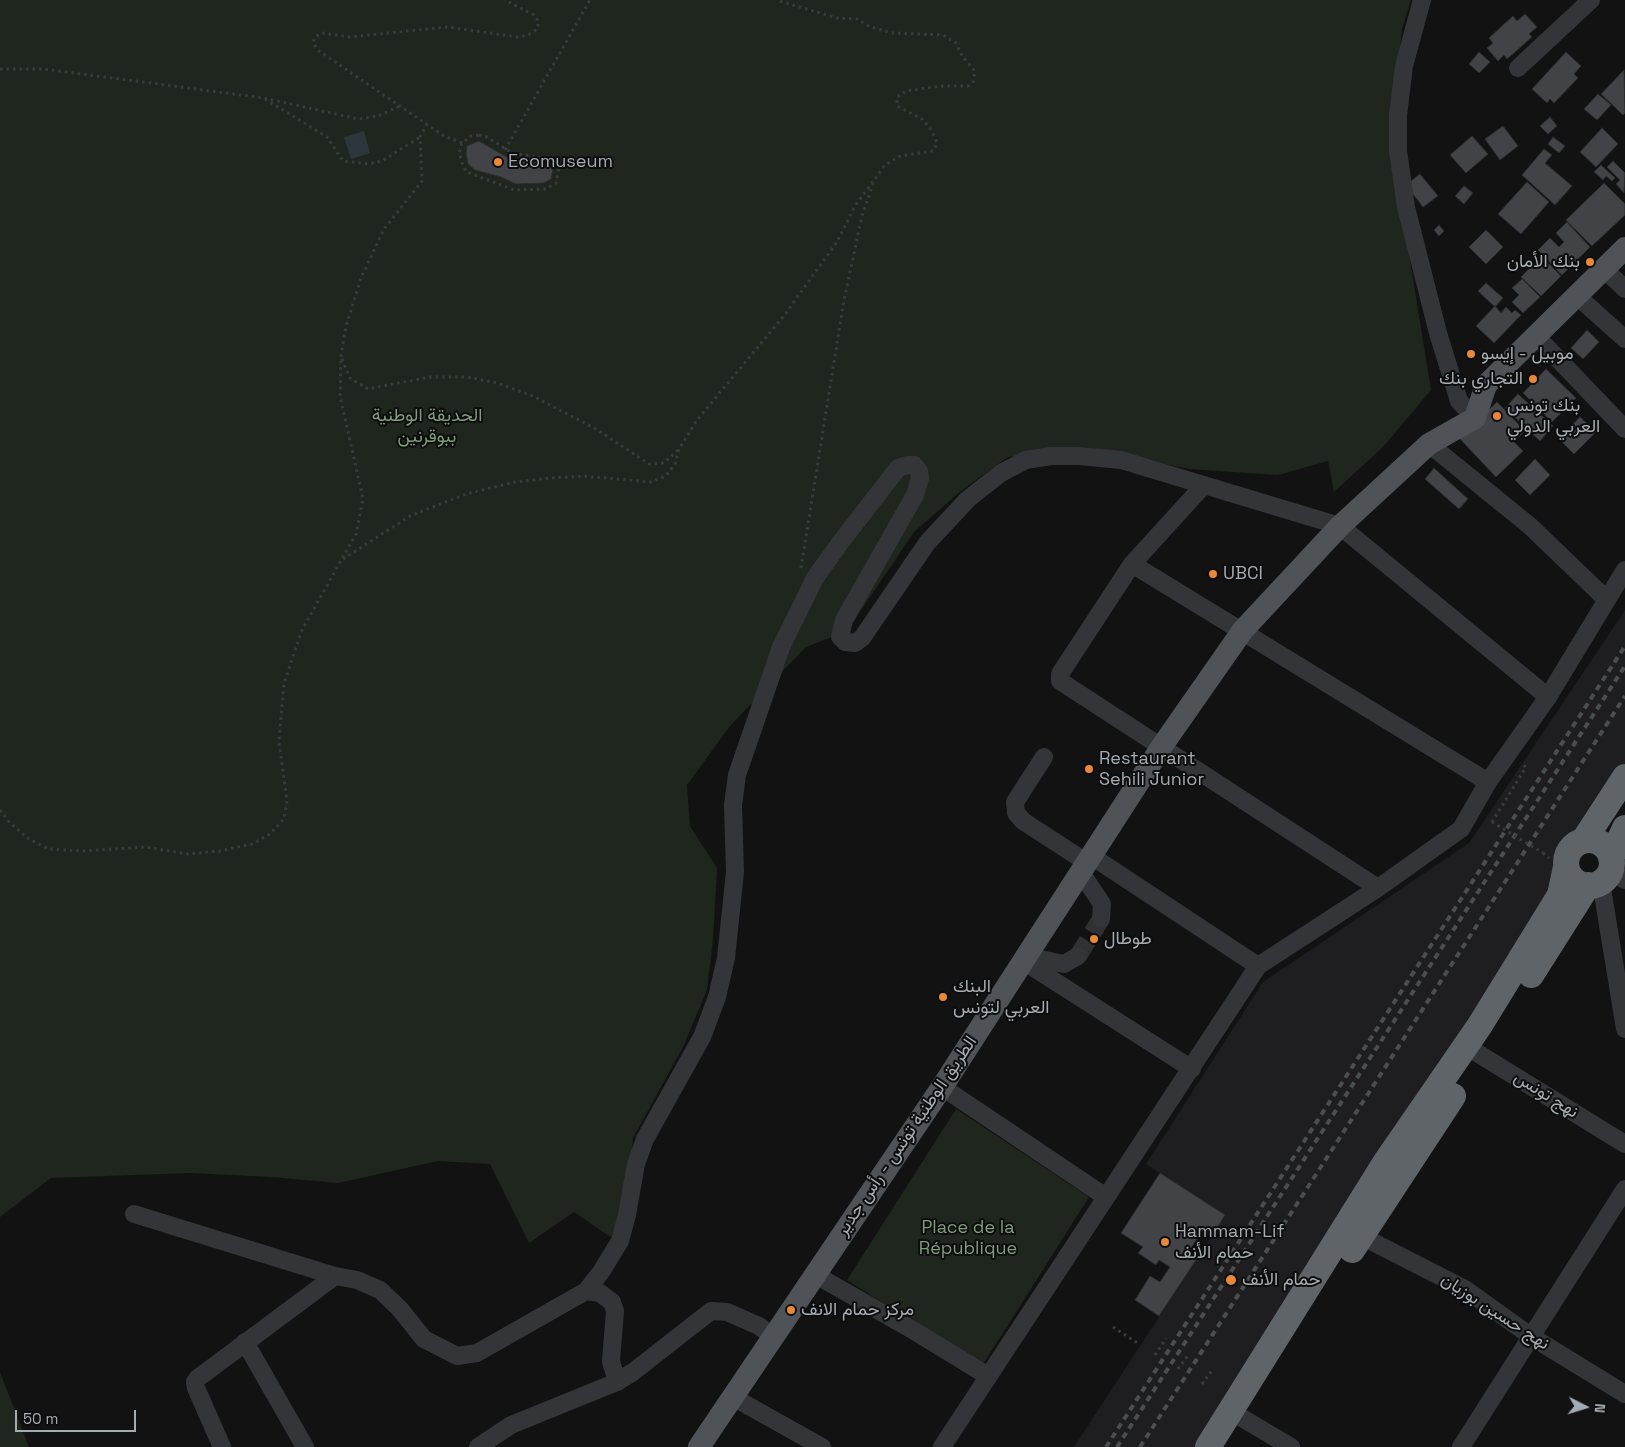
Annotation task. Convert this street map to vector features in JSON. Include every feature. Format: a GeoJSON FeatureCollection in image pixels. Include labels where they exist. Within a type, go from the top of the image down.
{"type":"FeatureCollection","features":[{"type":"Feature","properties":{"kind":"highway"},"geometry":{"type":"LineString","coordinates":[[1584,840],[1625,777]]}},
{"type":"Feature","properties":{"kind":"highway"},"geometry":{"type":"LineString","coordinates":[[1228,1447],[1238,1417],[1387,1160],[1607,875],[1625,828]]}},
{"type":"Feature","properties":{"kind":"highway"},"geometry":{"type":"LineString","coordinates":[[1208,1447],[1238,1417],[1361,1236],[1473,1050],[1560,895],[1569,850],[1584,840],[1593,840],[1601,843],[1607,875]]}},
{"type":"Feature","properties":{"kind":"highway"},"geometry":{"type":"LineString","coordinates":[[1566,867],[1570,876],[1576,882],[1607,875]]}},
{"type":"Feature","properties":{"kind":"main road"},"geometry":{"type":"LineString","coordinates":[[1475,418],[1486,385],[1537,337],[1625,248]]}},
{"type":"Feature","properties":{"kind":"main road","name":"الطريق الوطنية تونس - رأس جدير"},"geometry":{"type":"LineString","coordinates":[[699,1447],[772,1336],[942,1087],[1162,746],[1243,630],[1340,526],[1429,444],[1475,418]]}},
{"type":"Feature","properties":{"kind":"street"},"geometry":{"type":"LineString","coordinates":[[1422,0],[1404,66],[1398,115],[1398,151],[1406,207],[1443,352],[1459,401],[1475,418]]}},
{"type":"Feature","properties":{"kind":"street"},"geometry":{"type":"LineString","coordinates":[[1518,68],[1591,0]]}},
{"type":"Feature","properties":{"kind":"street"},"geometry":{"type":"LineString","coordinates":[[1604,269],[1625,289]]}},
{"type":"Feature","properties":{"kind":"street"},"geometry":{"type":"LineString","coordinates":[[1577,296],[1625,339]]}},
{"type":"Feature","properties":{"kind":"street"},"geometry":{"type":"LineString","coordinates":[[1537,337],[1625,429]]}},
{"type":"Feature","properties":{"kind":"street"},"geometry":{"type":"LineString","coordinates":[[1429,444],[1530,526],[1607,600]]}},
{"type":"Feature","properties":{"kind":"street"},"geometry":{"type":"LineString","coordinates":[[134,1214],[335,1276],[357,1280],[380,1290],[399,1308],[424,1339],[457,1356],[477,1353],[586,1291],[601,1272],[620,1241],[627,1215],[636,1164],[645,1139],[702,1037],[717,997],[726,958],[735,872],[733,805],[737,775],[785,639],[815,578],[898,468],[914,465],[919,471],[920,478],[915,495],[844,620],[840,637],[845,642],[855,643],[862,638],[927,543],[968,499],[1001,473],[1026,460],[1051,456],[1078,456],[1122,460],[1340,526],[1548,697]]}},
{"type":"Feature","properties":{"kind":"street"},"geometry":{"type":"LineString","coordinates":[[1204,485],[1132,564],[1059,678],[1061,684],[1162,746],[1282,828],[1378,888]]}},
{"type":"Feature","properties":{"kind":"street"},"geometry":{"type":"LineString","coordinates":[[1132,564],[1243,630],[1488,782]]}},
{"type":"Feature","properties":{"kind":"street"},"geometry":{"type":"LineString","coordinates":[[942,1447],[1258,966],[1378,888],[1461,829],[1488,782],[1548,697],[1625,570]]}},
{"type":"Feature","properties":{"kind":"street"},"geometry":{"type":"LineString","coordinates":[[1044,757],[1016,802],[1016,813],[1023,821],[1086,863],[1258,966]]}},
{"type":"Feature","properties":{"kind":"street"},"geometry":{"type":"LineString","coordinates":[[1086,863],[1102,904],[1101,919]]}},
{"type":"Feature","properties":{"kind":"street"},"geometry":{"type":"LineString","coordinates":[[1607,875],[1625,1029]]}},
{"type":"Feature","properties":{"kind":"street"},"geometry":{"type":"LineString","coordinates":[[1025,959],[1064,964],[1078,956]]}},
{"type":"Feature","properties":{"kind":"street"},"geometry":{"type":"LineString","coordinates":[[1025,959],[1192,1069]]}},
{"type":"Feature","properties":{"kind":"street","name":"نهج تونس"},"geometry":{"type":"LineString","coordinates":[[1473,1050],[1625,1144]]}},
{"type":"Feature","properties":{"kind":"street"},"geometry":{"type":"LineString","coordinates":[[942,1087],[1106,1197]]}},
{"type":"Feature","properties":{"kind":"street"},"geometry":{"type":"LineString","coordinates":[[1461,1447],[1625,1189]]}},
{"type":"Feature","properties":{"kind":"street","name":"نهج حسين بوزيان"},"geometry":{"type":"LineString","coordinates":[[1361,1236],[1465,1289],[1532,1337],[1625,1394]]}},
{"type":"Feature","properties":{"kind":"street"},"geometry":{"type":"LineString","coordinates":[[814,1274],[916,1332],[988,1376]]}},
{"type":"Feature","properties":{"kind":"street"},"geometry":{"type":"LineString","coordinates":[[222,1447],[195,1382],[202,1373],[335,1276]]}},
{"type":"Feature","properties":{"kind":"street"},"geometry":{"type":"LineString","coordinates":[[586,1291],[600,1293],[612,1302],[615,1322],[611,1361],[616,1382]]}},
{"type":"Feature","properties":{"kind":"street"},"geometry":{"type":"LineString","coordinates":[[478,1447],[512,1425],[616,1382],[633,1372],[711,1311],[727,1312],[759,1326],[772,1336]]}},
{"type":"Feature","properties":{"kind":"street"},"geometry":{"type":"LineString","coordinates":[[245,1342],[305,1447]]}},
{"type":"Feature","properties":{"kind":"street"},"geometry":{"type":"LineString","coordinates":[[732,1396],[822,1447]]}},
{"type":"Feature","properties":{"kind":"street"},"geometry":{"type":"LineString","coordinates":[[1238,1417],[1291,1447]]}},
{"type":"Feature","properties":{"kind":"path"},"geometry":{"type":"LineString","coordinates":[[462,143],[444,136],[319,51],[313,43],[315,37],[322,33],[350,38],[447,28],[518,37],[528,35],[536,30],[539,22],[534,15],[506,0]]}},
{"type":"Feature","properties":{"kind":"path"},"geometry":{"type":"LineString","coordinates":[[505,150],[590,0]]}},
{"type":"Feature","properties":{"kind":"path"},"geometry":{"type":"LineString","coordinates":[[341,356],[350,378],[368,389],[430,377],[468,377],[497,383],[533,396],[596,429],[649,464],[664,463],[679,449],[697,420],[783,317],[837,242],[855,206],[885,165],[900,156],[933,151],[937,143],[932,131],[922,119],[897,106],[897,97],[906,91],[942,86],[968,86],[973,82],[975,70],[962,56],[956,43],[943,35],[891,33],[869,26],[857,19],[837,18],[776,0]]}},
{"type":"Feature","properties":{"kind":"path"},"geometry":{"type":"LineString","coordinates":[[0,69],[44,69],[264,98],[358,119],[378,116],[401,106]]}},
{"type":"Feature","properties":{"kind":"path"},"geometry":{"type":"LineString","coordinates":[[264,98],[327,137],[343,161],[368,164],[382,161],[420,137],[427,124]]}},
{"type":"Feature","properties":{"kind":"path"},"geometry":{"type":"LineString","coordinates":[[479,135],[487,137],[505,150],[554,160],[559,168],[556,183],[546,189],[514,190],[499,182],[473,176],[463,166],[460,152],[462,143],[471,136],[479,135]]}},
{"type":"Feature","properties":{"kind":"path"},"geometry":{"type":"LineString","coordinates":[[0,810],[10,823],[29,840],[49,849],[83,851],[146,847],[187,854],[220,851],[252,844],[270,834],[284,819],[287,801],[278,741],[284,683],[302,630],[356,534],[363,498],[340,396],[341,356],[346,326],[360,278],[384,229],[422,181],[420,137]]}},
{"type":"Feature","properties":{"kind":"path"},"geometry":{"type":"LineString","coordinates":[[800,572],[844,300],[862,216],[874,181]]}},
{"type":"Feature","properties":{"kind":"path"},"geometry":{"type":"LineString","coordinates":[[343,559],[410,516],[466,494],[515,482],[551,478],[583,476],[651,482],[666,476],[675,464],[679,449]]}},
{"type":"Feature","properties":{"kind":"path"},"geometry":{"type":"LineString","coordinates":[[1526,767],[1492,822],[1543,853]]}},
{"type":"Feature","properties":{"kind":"path"},"geometry":{"type":"LineString","coordinates":[[1113,1327],[1139,1344]]}},
{"type":"Feature","properties":{"kind":"path"},"geometry":{"type":"LineString","coordinates":[[1155,1354],[1166,1338]]}},
{"type":"Feature","properties":{"kind":"path"},"geometry":{"type":"LineString","coordinates":[[1178,1370],[1189,1354]]}},
{"type":"Feature","properties":{"kind":"path"},"geometry":{"type":"LineString","coordinates":[[1202,1384],[1213,1369]]}},
{"type":"Feature","properties":{"kind":"shaded area"},"geometry":{"type":"Polygon","coordinates":[[[364,131],[370,153],[351,159],[344,137],[364,131]]]}},
{"type":"Feature","properties":{"kind":"shaded area"},"geometry":{"type":"Polygon","coordinates":[[[1625,610],[1625,774],[1583,821],[1558,864],[1558,897],[1198,1447],[1074,1447],[1225,1216],[1146,1164],[1263,982],[1469,843],[1625,610]]]}},
{"type":"Feature","properties":{"kind":"green space","name":"الحديقة الوطنية ببوقرنين"},"geometry":{"type":"Polygon","coordinates":[[[0,0],[1411,0],[1402,29],[1394,109],[1399,192],[1431,390],[1383,447],[1334,492],[1328,461],[1278,475],[1189,469],[1077,447],[1008,457],[962,490],[914,532],[847,631],[806,647],[730,726],[687,785],[690,826],[717,868],[713,940],[707,990],[683,1047],[633,1138],[630,1179],[612,1238],[574,1212],[529,1243],[490,1164],[438,1161],[338,1183],[272,1177],[190,1173],[51,1178],[0,1217],[0,0]]]}},
{"type":"Feature","properties":{"kind":"green space","name":"Place de la République"},"geometry":{"type":"Polygon","coordinates":[[[956,1109],[1089,1197],[982,1366],[847,1280],[956,1109]]]}},
{"type":"Feature","properties":{"kind":"green space"},"geometry":{"type":"Polygon","coordinates":[[[0,1372],[29,1447],[0,1447],[0,1372]]]}},
{"type":"Feature","properties":{"kind":"building"},"geometry":{"type":"Polygon","coordinates":[[[1525,14],[1537,27],[1529,34],[1532,37],[1507,59],[1504,55],[1498,61],[1487,48],[1493,43],[1489,38],[1513,16],[1517,21],[1525,14]]]}},
{"type":"Feature","properties":{"kind":"building"},"geometry":{"type":"Polygon","coordinates":[[[1479,52],[1490,62],[1479,73],[1469,64],[1479,52]]]}},
{"type":"Feature","properties":{"kind":"building"},"geometry":{"type":"Polygon","coordinates":[[[1566,52],[1581,66],[1574,74],[1578,78],[1554,103],[1550,99],[1547,103],[1532,89],[1566,52]]]}},
{"type":"Feature","properties":{"kind":"building"},"geometry":{"type":"Polygon","coordinates":[[[1624,70],[1625,113],[1623,115],[1601,94],[1624,70]]]}},
{"type":"Feature","properties":{"kind":"building"},"geometry":{"type":"Polygon","coordinates":[[[1598,94],[1611,105],[1597,120],[1584,109],[1598,94]]]}},
{"type":"Feature","properties":{"kind":"building"},"geometry":{"type":"Polygon","coordinates":[[[1550,117],[1557,126],[1548,134],[1540,126],[1550,117]]]}},
{"type":"Feature","properties":{"kind":"building"},"geometry":{"type":"Polygon","coordinates":[[[1503,126],[1518,146],[1500,160],[1485,139],[1503,126]]]}},
{"type":"Feature","properties":{"kind":"building"},"geometry":{"type":"Polygon","coordinates":[[[1602,128],[1618,144],[1596,167],[1580,152],[1602,128]]]}},
{"type":"Feature","properties":{"kind":"building"},"geometry":{"type":"Polygon","coordinates":[[[1472,136],[1488,154],[1466,173],[1450,155],[1472,136]]]}},
{"type":"Feature","properties":{"kind":"building"},"geometry":{"type":"Polygon","coordinates":[[[1553,137],[1565,146],[1559,153],[1548,144],[1553,137]]]}},
{"type":"Feature","properties":{"kind":"building","name":"Ecomuseum"},"geometry":{"type":"Polygon","coordinates":[[[479,141],[510,159],[550,165],[553,170],[551,179],[544,183],[516,184],[501,177],[475,170],[468,164],[466,153],[467,146],[479,141]]]}},
{"type":"Feature","properties":{"kind":"building"},"geometry":{"type":"Polygon","coordinates":[[[1544,149],[1552,155],[1545,163],[1572,186],[1555,205],[1522,175],[1544,149]]]}},
{"type":"Feature","properties":{"kind":"building"},"geometry":{"type":"Polygon","coordinates":[[[1613,161],[1625,173],[1624,193],[1616,184],[1620,180],[1607,167],[1613,161]]]}},
{"type":"Feature","properties":{"kind":"building"},"geometry":{"type":"Polygon","coordinates":[[[1601,165],[1615,178],[1612,181],[1606,176],[1603,180],[1594,172],[1601,165]]]}},
{"type":"Feature","properties":{"kind":"building"},"geometry":{"type":"Polygon","coordinates":[[[1420,174],[1438,196],[1423,207],[1406,185],[1420,174]]]}},
{"type":"Feature","properties":{"kind":"building"},"geometry":{"type":"Polygon","coordinates":[[[1527,182],[1549,202],[1521,234],[1498,214],[1527,182]]]}},
{"type":"Feature","properties":{"kind":"building"},"geometry":{"type":"Polygon","coordinates":[[[1604,183],[1625,204],[1625,215],[1592,246],[1566,220],[1604,183]]]}},
{"type":"Feature","properties":{"kind":"building"},"geometry":{"type":"Polygon","coordinates":[[[1464,186],[1473,193],[1464,204],[1455,196],[1464,186]]]}},
{"type":"Feature","properties":{"kind":"building"},"geometry":{"type":"Polygon","coordinates":[[[1567,222],[1590,247],[1562,275],[1538,250],[1550,238],[1559,247],[1564,242],[1556,233],[1567,222]]]}},
{"type":"Feature","properties":{"kind":"building"},"geometry":{"type":"Polygon","coordinates":[[[1439,225],[1444,231],[1439,236],[1434,230],[1439,225]]]}},
{"type":"Feature","properties":{"kind":"building"},"geometry":{"type":"Polygon","coordinates":[[[1486,230],[1503,247],[1486,264],[1469,247],[1486,230]]]}},
{"type":"Feature","properties":{"kind":"building"},"geometry":{"type":"Polygon","coordinates":[[[1541,256],[1561,276],[1541,296],[1521,277],[1541,256]]]}},
{"type":"Feature","properties":{"kind":"building"},"geometry":{"type":"Polygon","coordinates":[[[1522,279],[1540,297],[1523,313],[1512,302],[1519,295],[1512,288],[1522,279]]]}},
{"type":"Feature","properties":{"kind":"building"},"geometry":{"type":"Polygon","coordinates":[[[1486,283],[1503,298],[1495,307],[1478,291],[1486,283]]]}},
{"type":"Feature","properties":{"kind":"building"},"geometry":{"type":"Polygon","coordinates":[[[1495,306],[1501,313],[1506,307],[1512,313],[1515,310],[1521,315],[1494,343],[1476,326],[1495,306]]]}},
{"type":"Feature","properties":{"kind":"building"},"geometry":{"type":"Polygon","coordinates":[[[1587,330],[1599,342],[1583,359],[1571,348],[1587,330]]]}},
{"type":"Feature","properties":{"kind":"building"},"geometry":{"type":"Polygon","coordinates":[[[1546,369],[1576,398],[1552,422],[1523,393],[1546,369]]]}},
{"type":"Feature","properties":{"kind":"building"},"geometry":{"type":"Polygon","coordinates":[[[1518,394],[1553,426],[1540,441],[1505,408],[1518,394]]]}},
{"type":"Feature","properties":{"kind":"building"},"geometry":{"type":"Polygon","coordinates":[[[1497,402],[1525,431],[1514,442],[1523,451],[1496,477],[1459,438],[1497,402]]]}},
{"type":"Feature","properties":{"kind":"building"},"geometry":{"type":"Polygon","coordinates":[[[1580,417],[1596,432],[1574,454],[1559,439],[1580,417]]]}},
{"type":"Feature","properties":{"kind":"building"},"geometry":{"type":"Polygon","coordinates":[[[1535,459],[1550,475],[1530,495],[1515,480],[1535,459]]]}},
{"type":"Feature","properties":{"kind":"building"},"geometry":{"type":"Polygon","coordinates":[[[1434,468],[1468,499],[1459,509],[1425,479],[1434,468]]]}},
{"type":"Feature","properties":{"kind":"building","name":"Hammam-Lif حمام الأنف"},"geometry":{"type":"Polygon","coordinates":[[[1160,1173],[1225,1215],[1211,1238],[1202,1232],[1189,1251],[1198,1257],[1159,1316],[1135,1300],[1150,1276],[1160,1282],[1170,1267],[1159,1260],[1156,1265],[1138,1253],[1143,1247],[1121,1233],[1160,1173]]]}},
{"type":"Feature","properties":{"kind":"tunnel"},"geometry":{"type":"LineString","coordinates":[[1078,956],[1101,919]]}},
{"type":"Feature","properties":{"kind":"railway"},"geometry":{"type":"LineString","coordinates":[[1106,1447],[1625,646]]}},
{"type":"Feature","properties":{"kind":"railway"},"geometry":{"type":"LineString","coordinates":[[1117,1447],[1625,666]]}},
{"type":"Feature","properties":{"kind":"railway"},"geometry":{"type":"LineString","coordinates":[[1140,1447],[1625,696]]}},
{"type":"Feature","properties":{"kind":"place","name":"Ecomuseum"},"geometry":{"type":"Point","coordinates":[498,162]}},
{"type":"Feature","properties":{"kind":"place","name":"بنك الأمان"},"geometry":{"type":"Point","coordinates":[1590,262]}},
{"type":"Feature","properties":{"kind":"place","name":"موبيل - إيسو"},"geometry":{"type":"Point","coordinates":[1471,354]}},
{"type":"Feature","properties":{"kind":"place","name":"التجاري بنك"},"geometry":{"type":"Point","coordinates":[1533,379]}},
{"type":"Feature","properties":{"kind":"place","name":"بنك تونس العربي الدولي"},"geometry":{"type":"Point","coordinates":[1497,416]}},
{"type":"Feature","properties":{"kind":"place","name":"UBCI"},"geometry":{"type":"Point","coordinates":[1213,574]}},
{"type":"Feature","properties":{"kind":"place","name":"Restaurant Sehili Junior"},"geometry":{"type":"Point","coordinates":[1089,769]}},
{"type":"Feature","properties":{"kind":"place","name":"طوطال"},"geometry":{"type":"Point","coordinates":[1094,939]}},
{"type":"Feature","properties":{"kind":"place","name":"البنك العربي لتونس"},"geometry":{"type":"Point","coordinates":[943,997]}},
{"type":"Feature","properties":{"kind":"place","name":"Hammam-Lif حمام الأنف"},"geometry":{"type":"Point","coordinates":[1165,1242]}},
{"type":"Feature","properties":{"kind":"place","name":"حمام الأنف"},"geometry":{"type":"Point","coordinates":[1231,1280]}},
{"type":"Feature","properties":{"kind":"place","name":"مركز حمام الانف"},"geometry":{"type":"Point","coordinates":[791,1310]}}]}
